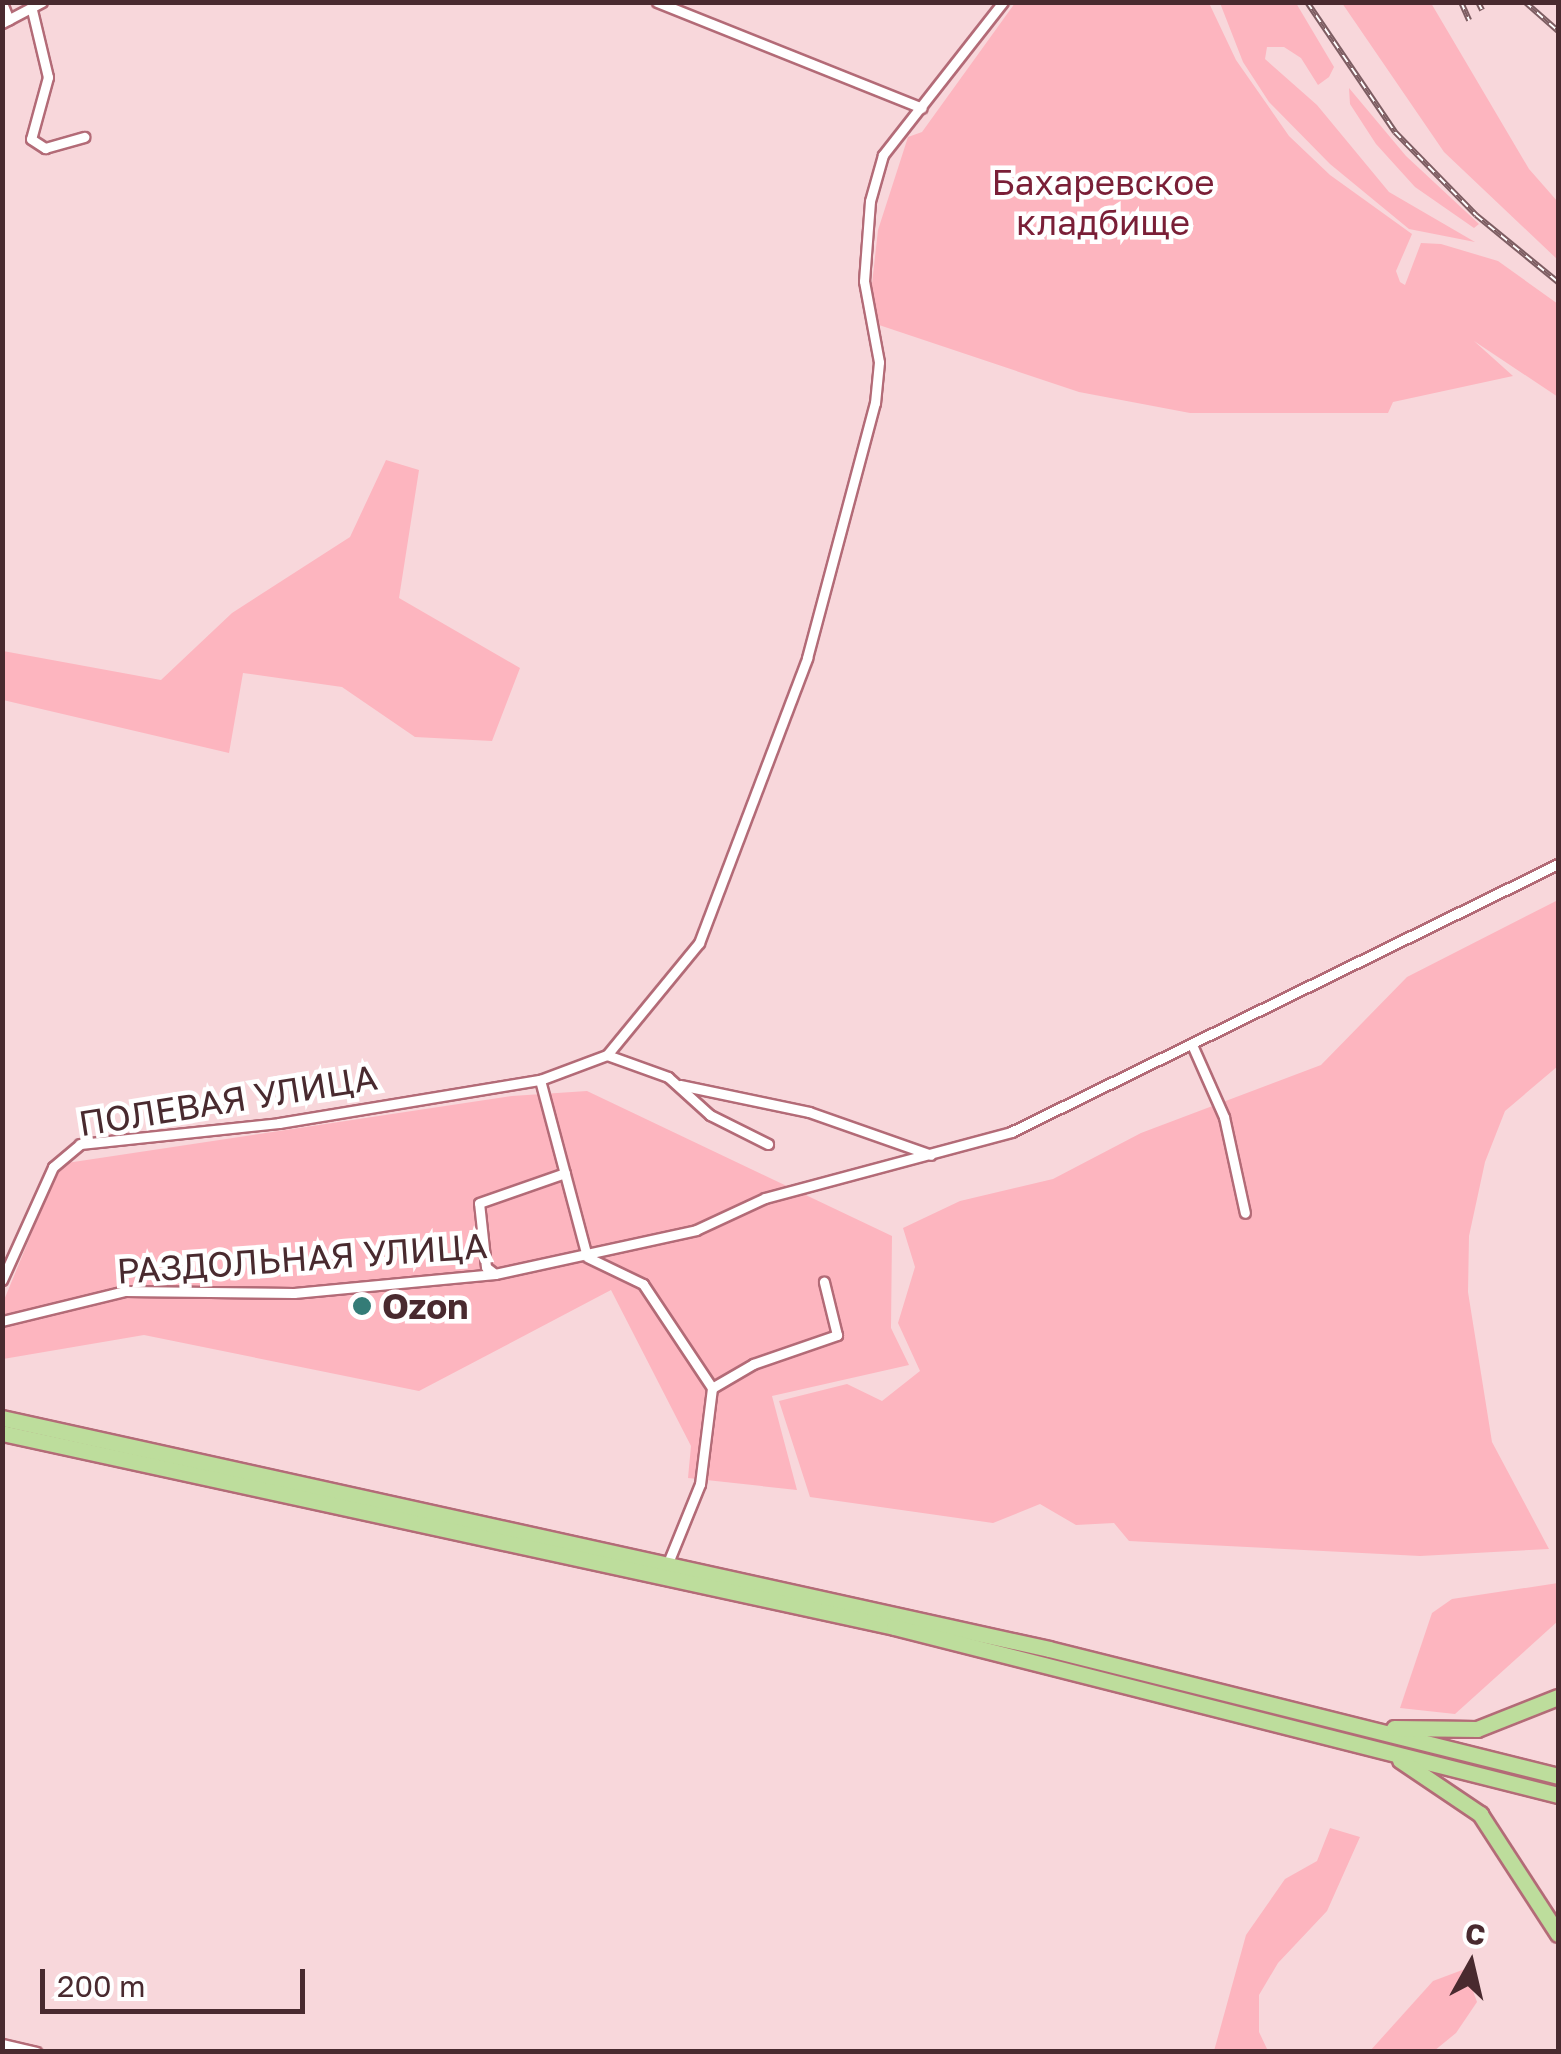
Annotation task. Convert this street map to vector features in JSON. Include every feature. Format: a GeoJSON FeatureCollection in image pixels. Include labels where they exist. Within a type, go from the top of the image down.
{"type":"FeatureCollection","features":[{"type":"Feature","properties":{"kind":"highway"},"geometry":{"type":"LineString","coordinates":[[2,1418],[668,1564],[1558,1776]]}},
{"type":"Feature","properties":{"kind":"highway"},"geometry":{"type":"LineString","coordinates":[[2,1433],[894,1627],[1558,1796]]}},
{"type":"Feature","properties":{"kind":"highway"},"geometry":{"type":"LineString","coordinates":[[1338,1722],[1477,1729],[1558,1697]]}},
{"type":"Feature","properties":{"kind":"highway"},"geometry":{"type":"LineString","coordinates":[[1370,1746],[1430,1776],[1480,1814],[1558,1934]]}},
{"type":"Feature","properties":{"kind":"street"},"geometry":{"type":"LineString","coordinates":[[2,3],[6,22],[42,2]]}},
{"type":"Feature","properties":{"kind":"street"},"geometry":{"type":"LineString","coordinates":[[656,2],[922,108]]}},
{"type":"Feature","properties":{"kind":"street"},"geometry":{"type":"LineString","coordinates":[[933,1156],[809,1112],[680,1085],[607,1056],[699,944],[807,658],[875,403],[879,362],[864,281],[870,202],[883,155],[1003,2]]}},
{"type":"Feature","properties":{"kind":"street"},"geometry":{"type":"LineString","coordinates":[[32,10],[48,77],[31,139],[46,148],[84,137]]}},
{"type":"Feature","properties":{"kind":"street","name":"РАЗДОЛЬНАЯ УЛИЦА"},"geometry":{"type":"LineString","coordinates":[[2,1321],[125,1290],[294,1293],[495,1274],[587,1257],[696,1230],[766,1198],[1011,1132],[1193,1047],[1558,864]]}},
{"type":"Feature","properties":{"kind":"street"},"geometry":{"type":"LineString","coordinates":[[1193,1047],[1224,1117],[1245,1213]]}},
{"type":"Feature","properties":{"kind":"street","name":"ПОЛЕВАЯ УЛИЦА"},"geometry":{"type":"LineString","coordinates":[[2,1280],[53,1167],[80,1144],[278,1123],[540,1080],[607,1056]]}},
{"type":"Feature","properties":{"kind":"street"},"geometry":{"type":"LineString","coordinates":[[540,1080],[587,1257],[642,1284],[712,1388],[700,1484],[668,1564]]}},
{"type":"Feature","properties":{"kind":"street"},"geometry":{"type":"LineString","coordinates":[[680,1085],[710,1115],[768,1144]]}},
{"type":"Feature","properties":{"kind":"street"},"geometry":{"type":"LineString","coordinates":[[495,1274],[486,1267],[479,1203],[565,1174]]}},
{"type":"Feature","properties":{"kind":"street"},"geometry":{"type":"LineString","coordinates":[[712,1388],[752,1364],[836,1335],[824,1282]]}},
{"type":"Feature","properties":{"kind":"street"},"geometry":{"type":"LineString","coordinates":[[2,2044],[36,2052]]}},
{"type":"Feature","properties":{"kind":"green space","name":"Бахаревское кладбище"},"geometry":{"type":"Polygon","coordinates":[[[1015,3],[1209,3],[1236,60],[1289,136],[1330,175],[1412,234],[1396,271],[1400,282],[1405,285],[1421,243],[1441,244],[1498,261],[1558,304],[1558,397],[1474,341],[1513,376],[1393,402],[1388,413],[1190,413],[1079,392],[879,325],[871,293],[878,230],[908,137],[922,132],[1015,3]]]}},
{"type":"Feature","properties":{"kind":"green space"},"geometry":{"type":"Polygon","coordinates":[[[1220,3],[1296,3],[1334,67],[1329,77],[1318,85],[1301,58],[1284,47],[1267,47],[1265,59],[1317,105],[1389,192],[1475,242],[1409,229],[1330,164],[1269,102],[1243,62],[1220,3]]]}},
{"type":"Feature","properties":{"kind":"green space"},"geometry":{"type":"Polygon","coordinates":[[[1342,3],[1431,3],[1529,169],[1558,202],[1558,260],[1444,152],[1342,3]]]}},
{"type":"Feature","properties":{"kind":"green space"},"geometry":{"type":"Polygon","coordinates":[[[1349,88],[1406,156],[1479,224],[1474,228],[1415,187],[1376,144],[1350,104],[1349,88]]]}},
{"type":"Feature","properties":{"kind":"green space"},"geometry":{"type":"Polygon","coordinates":[[[386,460],[419,470],[399,598],[520,668],[492,741],[415,737],[342,687],[243,673],[229,753],[3,700],[3,651],[161,680],[232,613],[350,537],[386,460]]]}},
{"type":"Feature","properties":{"kind":"green space"},"geometry":{"type":"Polygon","coordinates":[[[1558,900],[1558,1066],[1505,1111],[1485,1162],[1469,1236],[1468,1292],[1492,1442],[1549,1549],[1420,1556],[1129,1541],[1114,1523],[1076,1525],[1040,1504],[993,1523],[810,1497],[779,1401],[847,1384],[882,1401],[920,1371],[898,1323],[915,1267],[903,1228],[960,1201],[1053,1179],[1141,1133],[1321,1065],[1407,977],[1558,900]]]}},
{"type":"Feature","properties":{"kind":"green space"},"geometry":{"type":"Polygon","coordinates":[[[587,1091],[892,1236],[891,1328],[909,1365],[772,1396],[797,1490],[688,1478],[691,1446],[611,1290],[419,1391],[144,1335],[3,1359],[2,1305],[60,1164],[512,1096],[587,1091]]]}},
{"type":"Feature","properties":{"kind":"green space"},"geometry":{"type":"Polygon","coordinates":[[[1558,1583],[1558,1621],[1455,1714],[1400,1708],[1432,1613],[1452,1599],[1558,1583]]]}},
{"type":"Feature","properties":{"kind":"green space"},"geometry":{"type":"Polygon","coordinates":[[[1330,1828],[1360,1837],[1327,1911],[1278,1963],[1259,1995],[1259,2032],[1268,2051],[1214,2051],[1246,1935],[1285,1879],[1317,1861],[1330,1828]]]}},
{"type":"Feature","properties":{"kind":"green space"},"geometry":{"type":"Polygon","coordinates":[[[1465,1969],[1477,2002],[1456,2033],[1434,2051],[1370,2051],[1433,1981],[1465,1969]]]}},
{"type":"Feature","properties":{"kind":"railway"},"geometry":{"type":"LineString","coordinates":[[1307,2],[1395,132],[1476,215],[1558,282]]}},
{"type":"Feature","properties":{"kind":"railway"},"geometry":{"type":"LineString","coordinates":[[1461,2],[1469,20]]}},
{"type":"Feature","properties":{"kind":"railway"},"geometry":{"type":"LineString","coordinates":[[1478,2],[1482,10]]}},
{"type":"Feature","properties":{"kind":"railway"},"geometry":{"type":"LineString","coordinates":[[1525,2],[1558,31]]}},
{"type":"Feature","properties":{"kind":"place","name":"Ozon"},"geometry":{"type":"Point","coordinates":[362,1306]}}]}
